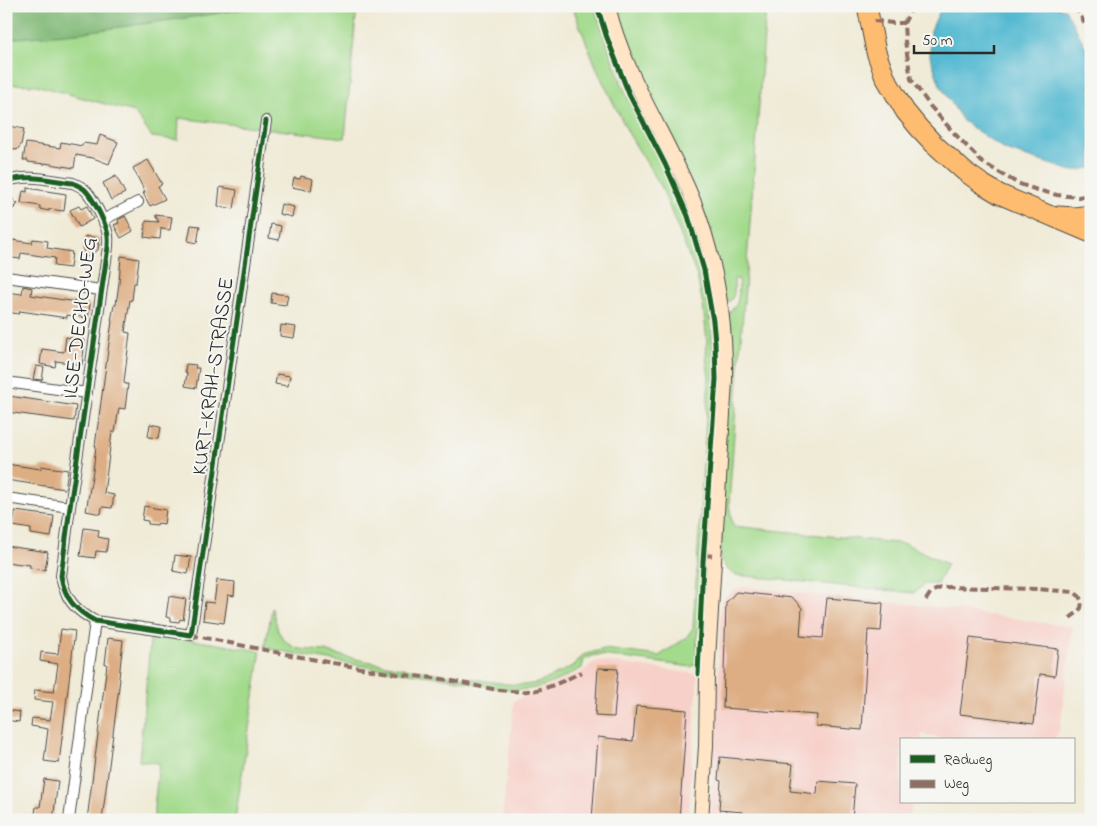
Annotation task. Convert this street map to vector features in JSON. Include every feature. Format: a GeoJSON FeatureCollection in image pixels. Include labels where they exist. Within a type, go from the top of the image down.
{"type":"FeatureCollection","features":[{"type":"Feature","properties":{"kind":"highway"},"geometry":{"type":"LineString","coordinates":[[867,6],[876,52],[884,77],[919,128],[949,158],[981,183],[999,194],[1091,233]]}},
{"type":"Feature","properties":{"kind":"highway"},"geometry":{"type":"LineString","coordinates":[[872,28],[876,6]]}},
{"type":"Feature","properties":{"kind":"highway"},"geometry":{"type":"LineString","coordinates":[[1046,215],[1075,217],[1091,215]]}},
{"type":"Feature","properties":{"kind":"main road"},"geometry":{"type":"LineString","coordinates":[[608,6],[626,62],[674,158],[695,206],[713,268],[723,321],[725,381],[707,676],[706,746],[701,820]]}},
{"type":"Feature","properties":{"kind":"street","name":"KURT-KRAH-STRASSE"},"geometry":{"type":"LineString","coordinates":[[95,621],[191,635],[266,122]]}},
{"type":"Feature","properties":{"kind":"street","name":"ILSE-DECHO-WEG"},"geometry":{"type":"LineString","coordinates":[[6,182],[14,178],[26,177],[73,183],[84,189],[88,194],[108,232],[61,576],[67,597],[84,615],[95,621]]}},
{"type":"Feature","properties":{"kind":"street","name":"ILSE-DECHO-WEG"},"geometry":{"type":"LineString","coordinates":[[103,220],[138,202]]}},
{"type":"Feature","properties":{"kind":"street"},"geometry":{"type":"LineString","coordinates":[[6,277],[101,290]]}},
{"type":"Feature","properties":{"kind":"street"},"geometry":{"type":"LineString","coordinates":[[6,382],[86,393]]}},
{"type":"Feature","properties":{"kind":"street"},"geometry":{"type":"LineString","coordinates":[[6,498],[70,507]]}},
{"type":"Feature","properties":{"kind":"street"},"geometry":{"type":"LineString","coordinates":[[69,820],[95,621]]}},
{"type":"Feature","properties":{"kind":"shaded area"},"geometry":{"type":"Polygon","coordinates":[[[744,587],[935,607],[1073,627],[1060,728],[1055,738],[939,738],[922,734],[921,738],[900,738],[900,804],[912,804],[909,820],[710,820],[717,715],[721,607],[723,600],[737,588],[744,587]]]}},
{"type":"Feature","properties":{"kind":"shaded area"},"geometry":{"type":"Polygon","coordinates":[[[599,661],[698,674],[688,820],[502,820],[514,701],[582,672],[593,663],[599,661]]]}},
{"type":"Feature","properties":{"kind":"green space"},"geometry":{"type":"Polygon","coordinates":[[[6,6],[262,6],[77,33],[6,39],[6,6]]]}},
{"type":"Feature","properties":{"kind":"green space"},"geometry":{"type":"Polygon","coordinates":[[[262,6],[357,6],[345,138],[179,118],[178,140],[152,137],[134,112],[36,85],[6,84],[6,30],[207,15],[262,6]]]}},
{"type":"Feature","properties":{"kind":"green space"},"geometry":{"type":"Polygon","coordinates":[[[573,6],[595,6],[624,89],[675,192],[694,243],[707,296],[711,323],[714,379],[696,662],[692,667],[595,655],[584,659],[582,668],[557,681],[536,688],[517,690],[373,668],[265,648],[272,608],[278,631],[284,640],[299,649],[325,651],[396,667],[506,684],[526,685],[547,679],[575,665],[583,655],[604,649],[659,656],[686,638],[693,628],[709,378],[703,305],[697,276],[661,186],[630,136],[599,74],[573,6]]]}},
{"type":"Feature","properties":{"kind":"green space"},"geometry":{"type":"Polygon","coordinates":[[[600,6],[603,6],[620,63],[633,93],[680,185],[692,216],[708,269],[717,321],[720,380],[709,554],[706,551],[718,362],[710,289],[701,253],[684,202],[621,71],[600,6]]]}},
{"type":"Feature","properties":{"kind":"green space"},"geometry":{"type":"Polygon","coordinates":[[[613,6],[766,6],[729,504],[733,526],[906,544],[947,564],[937,584],[925,584],[914,593],[736,575],[727,569],[724,564],[720,555],[728,315],[737,302],[739,279],[734,279],[734,294],[729,302],[724,297],[636,71],[613,6]]]}},
{"type":"Feature","properties":{"kind":"green space"},"geometry":{"type":"Polygon","coordinates":[[[706,557],[709,559],[702,660],[700,663],[706,557]]]}},
{"type":"Feature","properties":{"kind":"green space"},"geometry":{"type":"Polygon","coordinates":[[[151,633],[260,651],[235,820],[154,820],[159,763],[139,761],[151,633]]]}},
{"type":"Feature","properties":{"kind":"water"},"geometry":{"type":"Polygon","coordinates":[[[942,6],[1050,6],[1065,9],[1091,57],[1091,168],[1072,171],[1005,150],[963,121],[940,85],[930,56],[931,30],[942,6]]]}},
{"type":"Feature","properties":{"kind":"building"},"geometry":{"type":"Polygon","coordinates":[[[9,126],[24,129],[21,145],[17,150],[6,148],[9,126]]]}},
{"type":"Feature","properties":{"kind":"building"},"geometry":{"type":"Polygon","coordinates":[[[100,135],[118,142],[109,164],[93,158],[76,155],[74,168],[23,160],[26,143],[60,148],[61,142],[82,146],[83,143],[97,145],[100,135]]]}},
{"type":"Feature","properties":{"kind":"building"},"geometry":{"type":"Polygon","coordinates":[[[148,160],[162,184],[158,186],[165,199],[150,206],[133,168],[148,160]]]}},
{"type":"Feature","properties":{"kind":"building"},"geometry":{"type":"Polygon","coordinates":[[[116,176],[125,193],[111,200],[103,183],[116,176]]]}},
{"type":"Feature","properties":{"kind":"building"},"geometry":{"type":"Polygon","coordinates":[[[301,176],[313,179],[311,191],[292,187],[294,178],[300,179],[301,176]]]}},
{"type":"Feature","properties":{"kind":"building"},"geometry":{"type":"Polygon","coordinates":[[[220,187],[237,190],[234,209],[218,206],[220,187]]]}},
{"type":"Feature","properties":{"kind":"building"},"geometry":{"type":"Polygon","coordinates":[[[27,188],[66,194],[64,211],[49,209],[49,211],[40,209],[40,206],[21,203],[23,191],[27,192],[27,188]]]}},
{"type":"Feature","properties":{"kind":"building"},"geometry":{"type":"Polygon","coordinates":[[[6,193],[18,204],[6,216],[6,193]]]}},
{"type":"Feature","properties":{"kind":"building"},"geometry":{"type":"Polygon","coordinates":[[[281,204],[294,207],[292,217],[279,214],[281,204]]]}},
{"type":"Feature","properties":{"kind":"building"},"geometry":{"type":"Polygon","coordinates":[[[79,206],[81,209],[87,206],[93,219],[79,227],[70,210],[79,206]]]}},
{"type":"Feature","properties":{"kind":"building"},"geometry":{"type":"Polygon","coordinates":[[[155,215],[172,217],[170,230],[161,228],[160,239],[144,237],[146,221],[159,222],[155,215]]]}},
{"type":"Feature","properties":{"kind":"building"},"geometry":{"type":"Polygon","coordinates":[[[125,216],[133,231],[121,238],[114,225],[119,223],[118,220],[125,216]]]}},
{"type":"Feature","properties":{"kind":"building"},"geometry":{"type":"Polygon","coordinates":[[[271,224],[281,226],[279,240],[269,238],[271,224]]]}},
{"type":"Feature","properties":{"kind":"building"},"geometry":{"type":"Polygon","coordinates":[[[191,225],[200,226],[197,243],[188,241],[191,225]]]}},
{"type":"Feature","properties":{"kind":"building"},"geometry":{"type":"Polygon","coordinates":[[[85,236],[99,238],[99,244],[98,250],[82,260],[85,236]]]}},
{"type":"Feature","properties":{"kind":"building"},"geometry":{"type":"Polygon","coordinates":[[[6,239],[32,243],[33,239],[48,241],[47,248],[72,252],[70,268],[54,266],[55,258],[21,253],[20,259],[6,257],[6,239]]]}},
{"type":"Feature","properties":{"kind":"building"},"geometry":{"type":"Polygon","coordinates":[[[121,256],[139,259],[136,283],[134,283],[132,300],[130,300],[125,332],[130,333],[124,382],[128,384],[125,409],[119,408],[115,432],[112,432],[104,493],[114,495],[112,508],[102,507],[101,514],[86,511],[93,471],[111,321],[114,305],[116,305],[121,256]]]}},
{"type":"Feature","properties":{"kind":"building"},"geometry":{"type":"Polygon","coordinates":[[[23,286],[32,288],[31,295],[90,304],[88,318],[67,315],[67,318],[20,311],[19,314],[6,312],[6,292],[22,294],[23,286]]]}},
{"type":"Feature","properties":{"kind":"building"},"geometry":{"type":"Polygon","coordinates":[[[272,293],[288,295],[286,305],[271,303],[272,293]]]}},
{"type":"Feature","properties":{"kind":"building"},"geometry":{"type":"Polygon","coordinates":[[[281,325],[296,327],[294,338],[280,336],[281,325]]]}},
{"type":"Feature","properties":{"kind":"building"},"geometry":{"type":"Polygon","coordinates":[[[66,337],[85,340],[82,365],[56,361],[55,367],[40,364],[42,349],[64,352],[66,337]]]}},
{"type":"Feature","properties":{"kind":"building"},"geometry":{"type":"Polygon","coordinates":[[[186,364],[196,365],[195,368],[199,368],[196,388],[185,386],[186,364]]]}},
{"type":"Feature","properties":{"kind":"building"},"geometry":{"type":"Polygon","coordinates":[[[36,366],[44,367],[42,380],[33,379],[36,366]]]}},
{"type":"Feature","properties":{"kind":"building"},"geometry":{"type":"Polygon","coordinates":[[[277,374],[290,376],[288,386],[275,384],[277,374]]]}},
{"type":"Feature","properties":{"kind":"building"},"geometry":{"type":"Polygon","coordinates":[[[9,396],[76,406],[74,421],[6,412],[9,396]]]}},
{"type":"Feature","properties":{"kind":"building"},"geometry":{"type":"Polygon","coordinates":[[[150,424],[161,426],[159,438],[148,437],[150,424]]]}},
{"type":"Feature","properties":{"kind":"building"},"geometry":{"type":"Polygon","coordinates":[[[6,464],[41,469],[41,466],[68,470],[65,489],[6,480],[6,464]]]}},
{"type":"Feature","properties":{"kind":"building"},"geometry":{"type":"Polygon","coordinates":[[[144,506],[166,510],[164,524],[148,524],[148,521],[142,520],[144,506]]]}},
{"type":"Feature","properties":{"kind":"building"},"geometry":{"type":"Polygon","coordinates":[[[15,511],[54,516],[51,537],[31,534],[31,529],[13,526],[15,511]]]}},
{"type":"Feature","properties":{"kind":"building"},"geometry":{"type":"Polygon","coordinates":[[[84,528],[99,530],[98,537],[108,539],[106,552],[96,551],[95,558],[80,556],[84,528]]]}},
{"type":"Feature","properties":{"kind":"building"},"geometry":{"type":"Polygon","coordinates":[[[6,546],[48,552],[45,570],[30,568],[30,565],[6,562],[6,546]]]}},
{"type":"Feature","properties":{"kind":"building"},"geometry":{"type":"Polygon","coordinates":[[[175,555],[191,557],[188,574],[173,571],[175,555]]]}},
{"type":"Feature","properties":{"kind":"building"},"geometry":{"type":"Polygon","coordinates":[[[217,580],[235,582],[234,596],[228,595],[224,623],[203,620],[205,602],[214,603],[217,580]]]}},
{"type":"Feature","properties":{"kind":"building"},"geometry":{"type":"Polygon","coordinates":[[[736,592],[793,598],[802,608],[800,636],[823,638],[827,598],[883,603],[881,631],[868,630],[862,730],[816,726],[817,715],[723,708],[726,603],[736,592]]]}},
{"type":"Feature","properties":{"kind":"building"},"geometry":{"type":"Polygon","coordinates":[[[169,596],[186,599],[183,620],[180,619],[179,622],[171,621],[171,618],[166,617],[169,596]]]}},
{"type":"Feature","properties":{"kind":"building"},"geometry":{"type":"Polygon","coordinates":[[[61,629],[75,631],[59,763],[44,761],[48,729],[31,726],[32,718],[50,720],[53,702],[34,700],[35,690],[54,692],[58,664],[40,661],[41,652],[58,654],[61,629]]]}},
{"type":"Feature","properties":{"kind":"building"},"geometry":{"type":"Polygon","coordinates":[[[108,638],[123,640],[120,679],[102,820],[87,820],[107,664],[105,664],[108,638]]]}},
{"type":"Feature","properties":{"kind":"building"},"geometry":{"type":"Polygon","coordinates":[[[970,638],[1058,649],[1055,676],[1040,674],[1034,723],[960,714],[970,638]]]}},
{"type":"Feature","properties":{"kind":"building"},"geometry":{"type":"Polygon","coordinates":[[[598,668],[618,669],[614,717],[595,716],[598,668]]]}},
{"type":"Feature","properties":{"kind":"building"},"geometry":{"type":"Polygon","coordinates":[[[636,706],[687,710],[679,820],[592,820],[598,737],[633,741],[636,706]]]}},
{"type":"Feature","properties":{"kind":"building"},"geometry":{"type":"Polygon","coordinates":[[[6,710],[20,712],[19,722],[6,720],[6,710]]]}},
{"type":"Feature","properties":{"kind":"building"},"geometry":{"type":"Polygon","coordinates":[[[720,757],[793,764],[790,791],[817,794],[818,781],[855,784],[852,820],[786,820],[742,816],[743,812],[719,810],[721,781],[718,780],[720,757]]]}},
{"type":"Feature","properties":{"kind":"building"},"geometry":{"type":"Polygon","coordinates":[[[44,779],[58,781],[53,820],[34,820],[36,807],[40,807],[44,779]]]}},
{"type":"Feature","properties":{"kind":"marked path"},"geometry":{"type":"LineString","coordinates":[[913,6],[904,23],[911,79],[930,106],[954,133],[982,162],[1017,183],[1057,195],[1078,197],[1091,195]]}},
{"type":"Feature","properties":{"kind":"marked path"},"geometry":{"type":"LineString","coordinates":[[1075,6],[1091,34]]}},
{"type":"Feature","properties":{"kind":"marked path"},"geometry":{"type":"LineString","coordinates":[[874,21],[904,23]]}},
{"type":"Feature","properties":{"kind":"marked path"},"geometry":{"type":"LineString","coordinates":[[704,555],[715,556]]}},
{"type":"Feature","properties":{"kind":"marked path"},"geometry":{"type":"LineString","coordinates":[[926,600],[931,592],[943,587],[1037,589],[1074,592],[1082,602],[1081,608],[1067,620]]}},
{"type":"Feature","properties":{"kind":"marked path"},"geometry":{"type":"LineString","coordinates":[[191,635],[345,665],[442,679],[506,691],[542,689],[582,672]]}},
{"type":"Feature","properties":{"kind":"cycle path"},"geometry":{"type":"LineString","coordinates":[[597,6],[629,94],[665,164],[688,216],[704,270],[713,321],[716,379],[703,562],[698,674]]}},
{"type":"Feature","properties":{"kind":"cycle path"},"geometry":{"type":"LineString","coordinates":[[6,182],[14,179],[30,178],[73,183],[84,189],[94,202],[108,235],[108,247],[61,576],[65,591],[72,603],[82,613],[95,621],[191,635],[266,121]]}}]}
